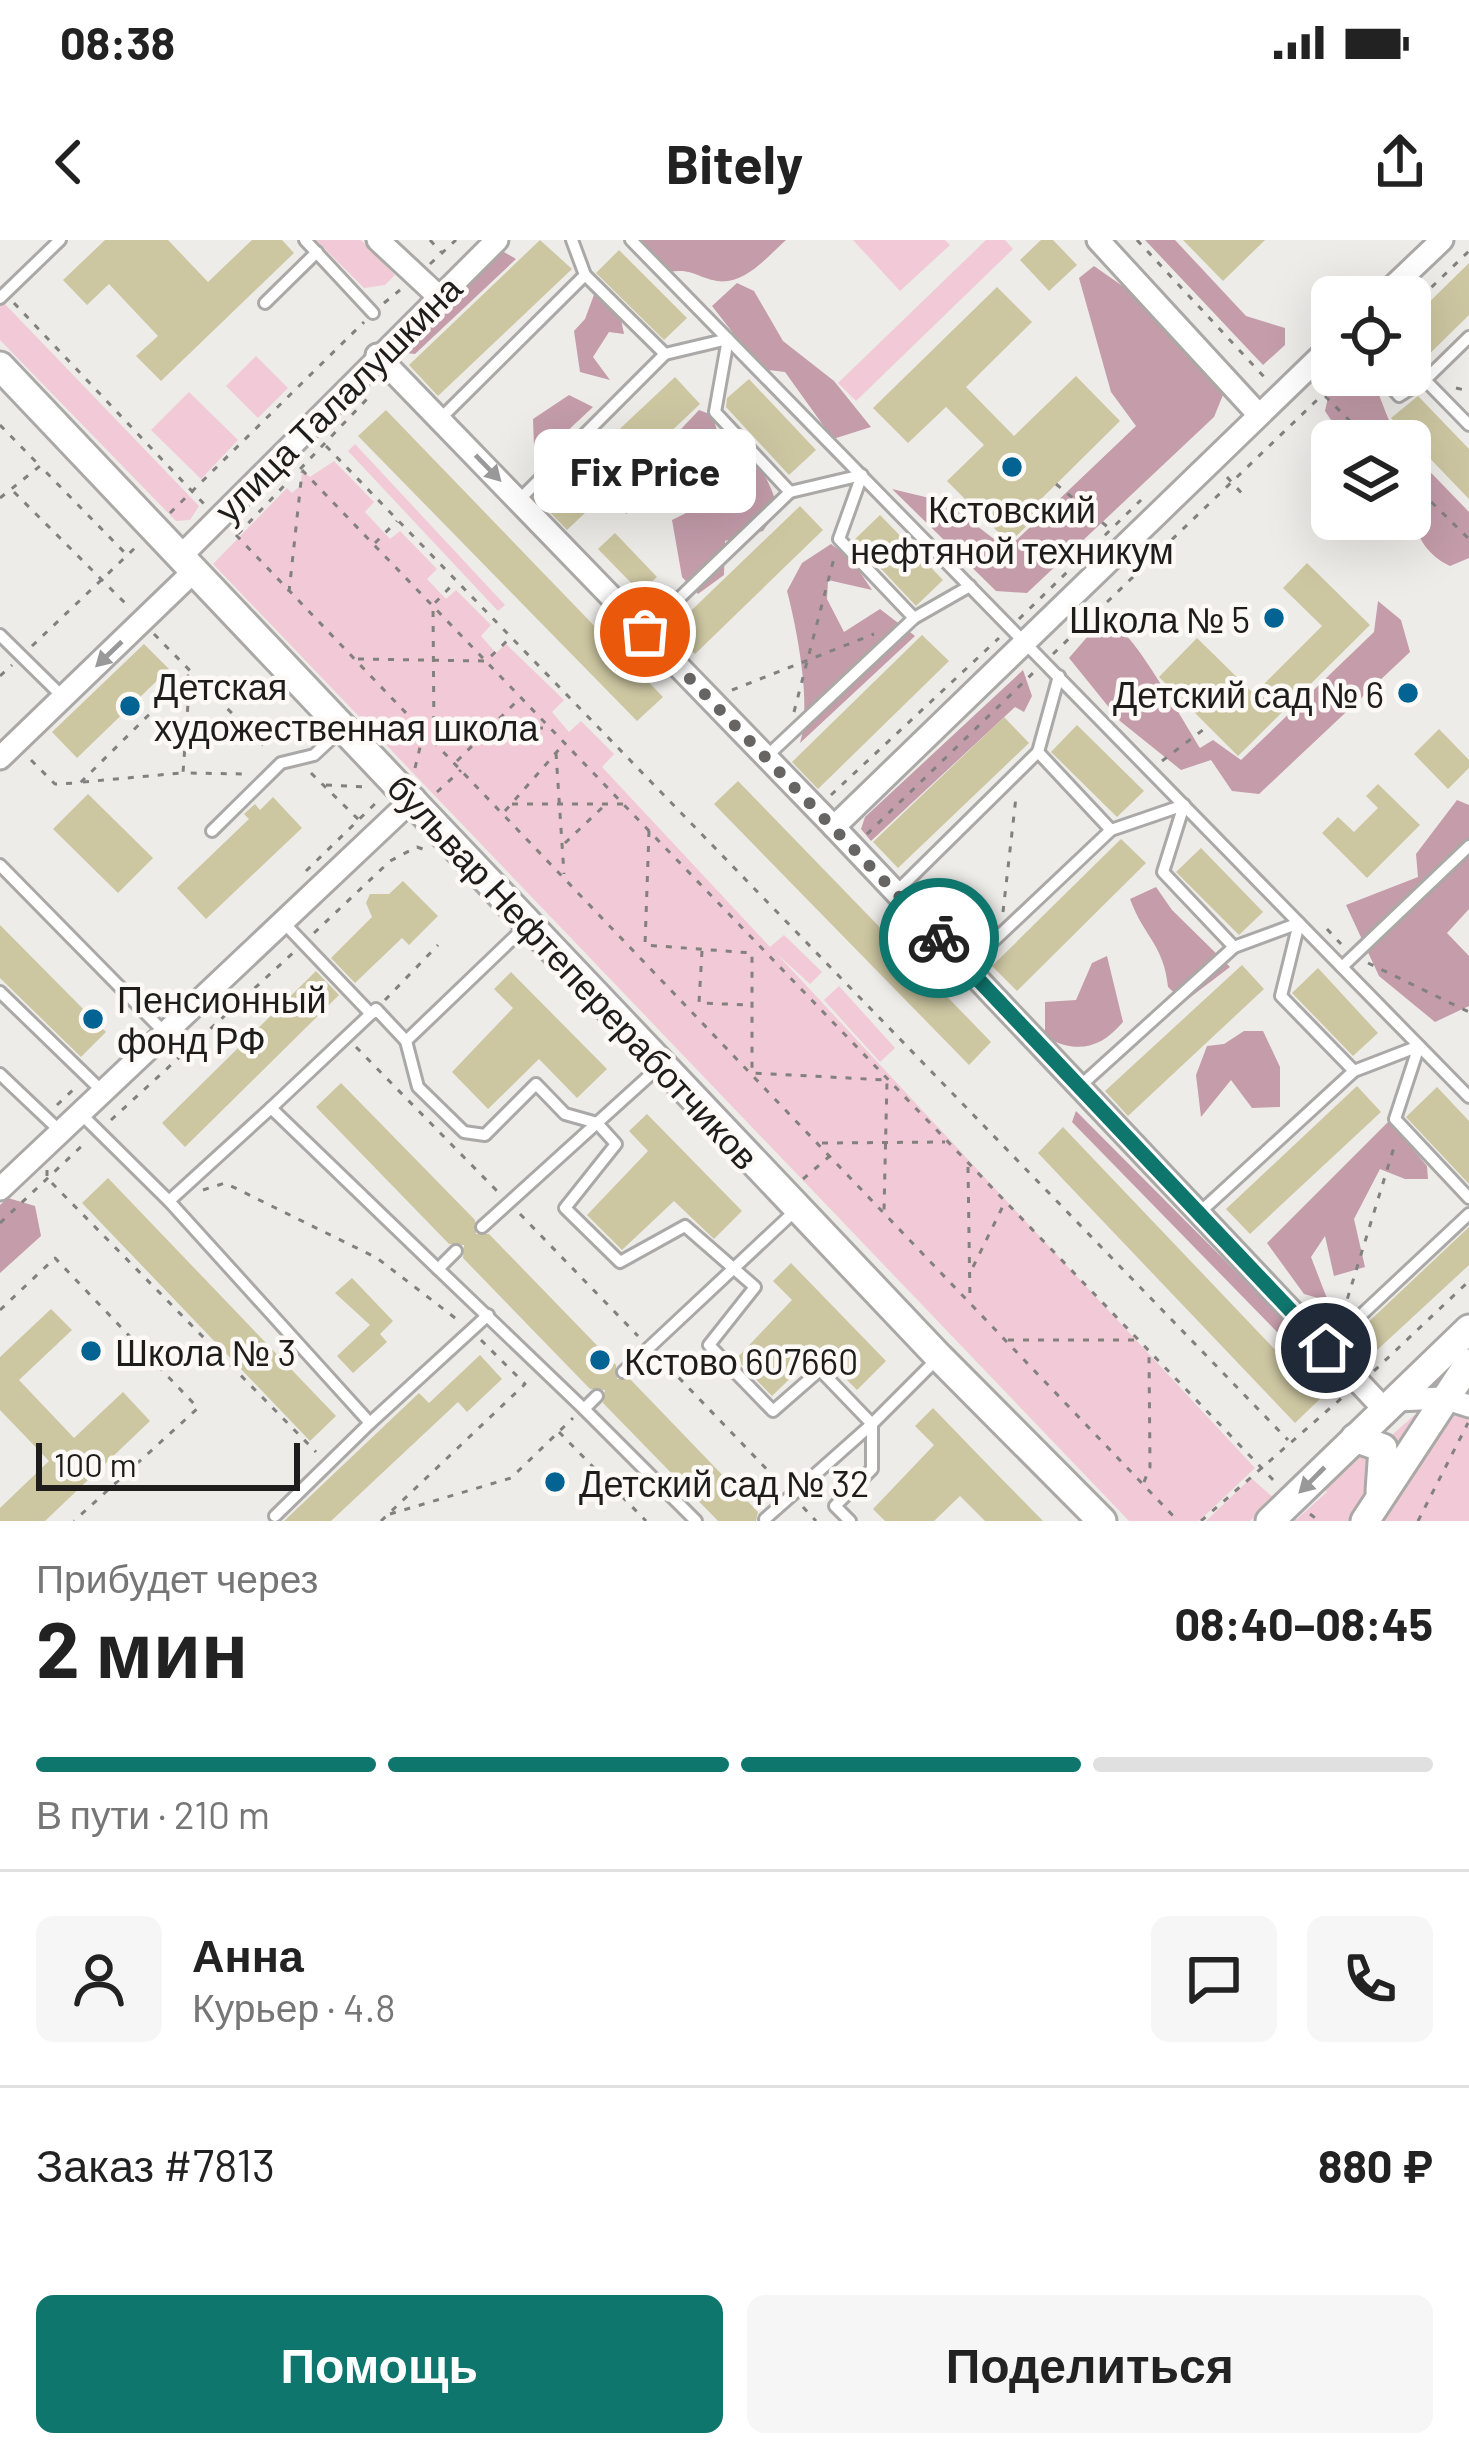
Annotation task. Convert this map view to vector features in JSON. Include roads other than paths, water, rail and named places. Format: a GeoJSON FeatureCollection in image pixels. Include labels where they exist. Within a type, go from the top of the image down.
{"type":"FeatureCollection","features":[{"type":"Feature","properties":{"kind":"street"},"geometry":{"type":"LineString","coordinates":[[378,240],[437,296]]}},
{"type":"Feature","properties":{"kind":"street","name":"улица Талалушкина"},"geometry":{"type":"LineString","coordinates":[[0,758],[143,621],[218,518],[385,362],[437,296],[497,240]]}},
{"type":"Feature","properties":{"kind":"street"},"geometry":{"type":"LineString","coordinates":[[1098,240],[1252,408]]}},
{"type":"Feature","properties":{"kind":"street"},"geometry":{"type":"LineString","coordinates":[[1404,276],[1442,240]]}},
{"type":"Feature","properties":{"kind":"street"},"geometry":{"type":"LineString","coordinates":[[385,362],[1199,1213],[1331,1344],[1360,1384],[1391,1405],[1457,1402]]}},
{"type":"Feature","properties":{"kind":"street"},"geometry":{"type":"LineString","coordinates":[[834,827],[1018,634],[1118,537],[1212,460],[1252,408],[1311,362]]}},
{"type":"Feature","properties":{"kind":"street","name":"бульвар Нефтепереработчиков"},"geometry":{"type":"LineString","coordinates":[[0,366],[344,727],[425,795],[530,922],[797,1209],[1102,1521]]}},
{"type":"Feature","properties":{"kind":"street"},"geometry":{"type":"LineString","coordinates":[[0,1189],[375,835],[425,795]]}},
{"type":"Feature","properties":{"kind":"street"},"geometry":{"type":"LineString","coordinates":[[1270,1521],[1469,1328]]}},
{"type":"Feature","properties":{"kind":"street"},"geometry":{"type":"LineString","coordinates":[[1365,1521],[1379,1495],[1457,1402],[1469,1363]]}},
{"type":"Feature","properties":{"kind":"street"},"geometry":{"type":"LineString","coordinates":[[1354,1438],[1383,1448],[1379,1495]]}},
{"type":"Feature","properties":{"kind":"lane"},"geometry":{"type":"LineString","coordinates":[[2,296],[60,240]]}},
{"type":"Feature","properties":{"kind":"lane"},"geometry":{"type":"LineString","coordinates":[[304,240],[373,313]]}},
{"type":"Feature","properties":{"kind":"lane"},"geometry":{"type":"LineString","coordinates":[[572,240],[585,275],[665,354]]}},
{"type":"Feature","properties":{"kind":"lane"},"geometry":{"type":"LineString","coordinates":[[631,240],[1469,1097]]}},
{"type":"Feature","properties":{"kind":"lane"},"geometry":{"type":"LineString","coordinates":[[265,303],[316,252]]}},
{"type":"Feature","properties":{"kind":"lane"},"geometry":{"type":"LineString","coordinates":[[440,419],[585,275]]}},
{"type":"Feature","properties":{"kind":"lane"},"geometry":{"type":"LineString","coordinates":[[1431,374],[1469,337]]}},
{"type":"Feature","properties":{"kind":"lane"},"geometry":{"type":"LineString","coordinates":[[519,500],[665,354],[728,339]]}},
{"type":"Feature","properties":{"kind":"lane"},"geometry":{"type":"LineString","coordinates":[[728,339],[715,412],[790,492]]}},
{"type":"Feature","properties":{"kind":"lane"},"geometry":{"type":"LineString","coordinates":[[1431,386],[1469,425]]}},
{"type":"Feature","properties":{"kind":"lane"},"geometry":{"type":"LineString","coordinates":[[645,632],[790,492],[862,475]]}},
{"type":"Feature","properties":{"kind":"lane"},"geometry":{"type":"LineString","coordinates":[[862,475],[839,538],[914,618]]}},
{"type":"Feature","properties":{"kind":"lane"},"geometry":{"type":"LineString","coordinates":[[766,757],[914,618],[970,586]]}},
{"type":"Feature","properties":{"kind":"lane"},"geometry":{"type":"LineString","coordinates":[[0,634],[63,698]]}},
{"type":"Feature","properties":{"kind":"lane"},"geometry":{"type":"LineString","coordinates":[[896,892],[1037,752],[1059,676]]}},
{"type":"Feature","properties":{"kind":"lane"},"geometry":{"type":"LineString","coordinates":[[212,831],[281,764],[314,755],[344,727]]}},
{"type":"Feature","properties":{"kind":"lane"},"geometry":{"type":"LineString","coordinates":[[1037,752],[1111,830]]}},
{"type":"Feature","properties":{"kind":"lane"},"geometry":{"type":"LineString","coordinates":[[966,967],[1111,830],[1184,805]]}},
{"type":"Feature","properties":{"kind":"lane"},"geometry":{"type":"LineString","coordinates":[[1184,805],[1163,872],[1234,947]]}},
{"type":"Feature","properties":{"kind":"lane"},"geometry":{"type":"LineString","coordinates":[[1342,967],[1469,846]]}},
{"type":"Feature","properties":{"kind":"lane"},"geometry":{"type":"LineString","coordinates":[[0,865],[166,1034]]}},
{"type":"Feature","properties":{"kind":"lane"},"geometry":{"type":"LineString","coordinates":[[284,922],[406,1041],[418,1087],[464,1132],[485,1135],[536,1084],[565,1114],[597,1124],[616,1144],[566,1208],[620,1262],[685,1226],[736,1266],[755,1287],[709,1345],[773,1411],[820,1370],[872,1424],[872,1469],[836,1506],[850,1521]]}},
{"type":"Feature","properties":{"kind":"lane"},"geometry":{"type":"LineString","coordinates":[[406,1041],[530,922]]}},
{"type":"Feature","properties":{"kind":"lane"},"geometry":{"type":"LineString","coordinates":[[1079,1087],[1234,947],[1299,923]]}},
{"type":"Feature","properties":{"kind":"lane"},"geometry":{"type":"LineString","coordinates":[[1299,923],[1281,996],[1354,1071]]}},
{"type":"Feature","properties":{"kind":"lane"},"geometry":{"type":"LineString","coordinates":[[0,992],[105,1093]]}},
{"type":"Feature","properties":{"kind":"lane"},"geometry":{"type":"LineString","coordinates":[[169,1201],[374,1012]]}},
{"type":"Feature","properties":{"kind":"lane"},"geometry":{"type":"LineString","coordinates":[[1199,1213],[1354,1071],[1419,1046]]}},
{"type":"Feature","properties":{"kind":"lane"},"geometry":{"type":"LineString","coordinates":[[1419,1046],[1395,1119],[1469,1198]]}},
{"type":"Feature","properties":{"kind":"lane"},"geometry":{"type":"LineString","coordinates":[[482,1228],[662,1064]]}},
{"type":"Feature","properties":{"kind":"lane"},"geometry":{"type":"LineString","coordinates":[[0,1074],[53,1139]]}},
{"type":"Feature","properties":{"kind":"lane"},"geometry":{"type":"LineString","coordinates":[[271,1108],[696,1521]]}},
{"type":"Feature","properties":{"kind":"lane"},"geometry":{"type":"LineString","coordinates":[[81,1114],[169,1201],[370,1423]]}},
{"type":"Feature","properties":{"kind":"lane"},"geometry":{"type":"LineString","coordinates":[[623,1372],[797,1209]]}},
{"type":"Feature","properties":{"kind":"lane"},"geometry":{"type":"LineString","coordinates":[[1331,1344],[1469,1214]]}},
{"type":"Feature","properties":{"kind":"lane"},"geometry":{"type":"LineString","coordinates":[[438,1269],[456,1251]]}},
{"type":"Feature","properties":{"kind":"lane"},"geometry":{"type":"LineString","coordinates":[[275,1516],[488,1315]]}},
{"type":"Feature","properties":{"kind":"lane"},"geometry":{"type":"LineString","coordinates":[[765,1519],[872,1424],[938,1357]]}},
{"type":"Feature","properties":{"kind":"lane"},"geometry":{"type":"LineString","coordinates":[[584,1409],[597,1396]]}},
{"type":"Feature","properties":{"kind":"place","name":"Кстовский нефтяной техникум"},"geometry":{"type":"Point","coordinates":[1012,467]}},
{"type":"Feature","properties":{"kind":"place","name":"Школа № 5"},"geometry":{"type":"Point","coordinates":[1274,618]}},
{"type":"Feature","properties":{"kind":"place","name":"Fix Price"},"geometry":{"type":"Point","coordinates":[645,632]}},
{"type":"Feature","properties":{"kind":"place","name":"Детский сад № 6"},"geometry":{"type":"Point","coordinates":[1408,693]}},
{"type":"Feature","properties":{"kind":"place","name":"Детская художественная школа"},"geometry":{"type":"Point","coordinates":[130,706]}},
{"type":"Feature","properties":{"kind":"place","name":"Пенсионный фонд РФ"},"geometry":{"type":"Point","coordinates":[93,1019]}},
{"type":"Feature","properties":{"kind":"place","name":"Школа № 3"},"geometry":{"type":"Point","coordinates":[91,1351]}},
{"type":"Feature","properties":{"kind":"place","name":"Кстово 607660"},"geometry":{"type":"Point","coordinates":[600,1360]}},
{"type":"Feature","properties":{"kind":"place","name":"Детский сад № 32"},"geometry":{"type":"Point","coordinates":[555,1482]}}]}
